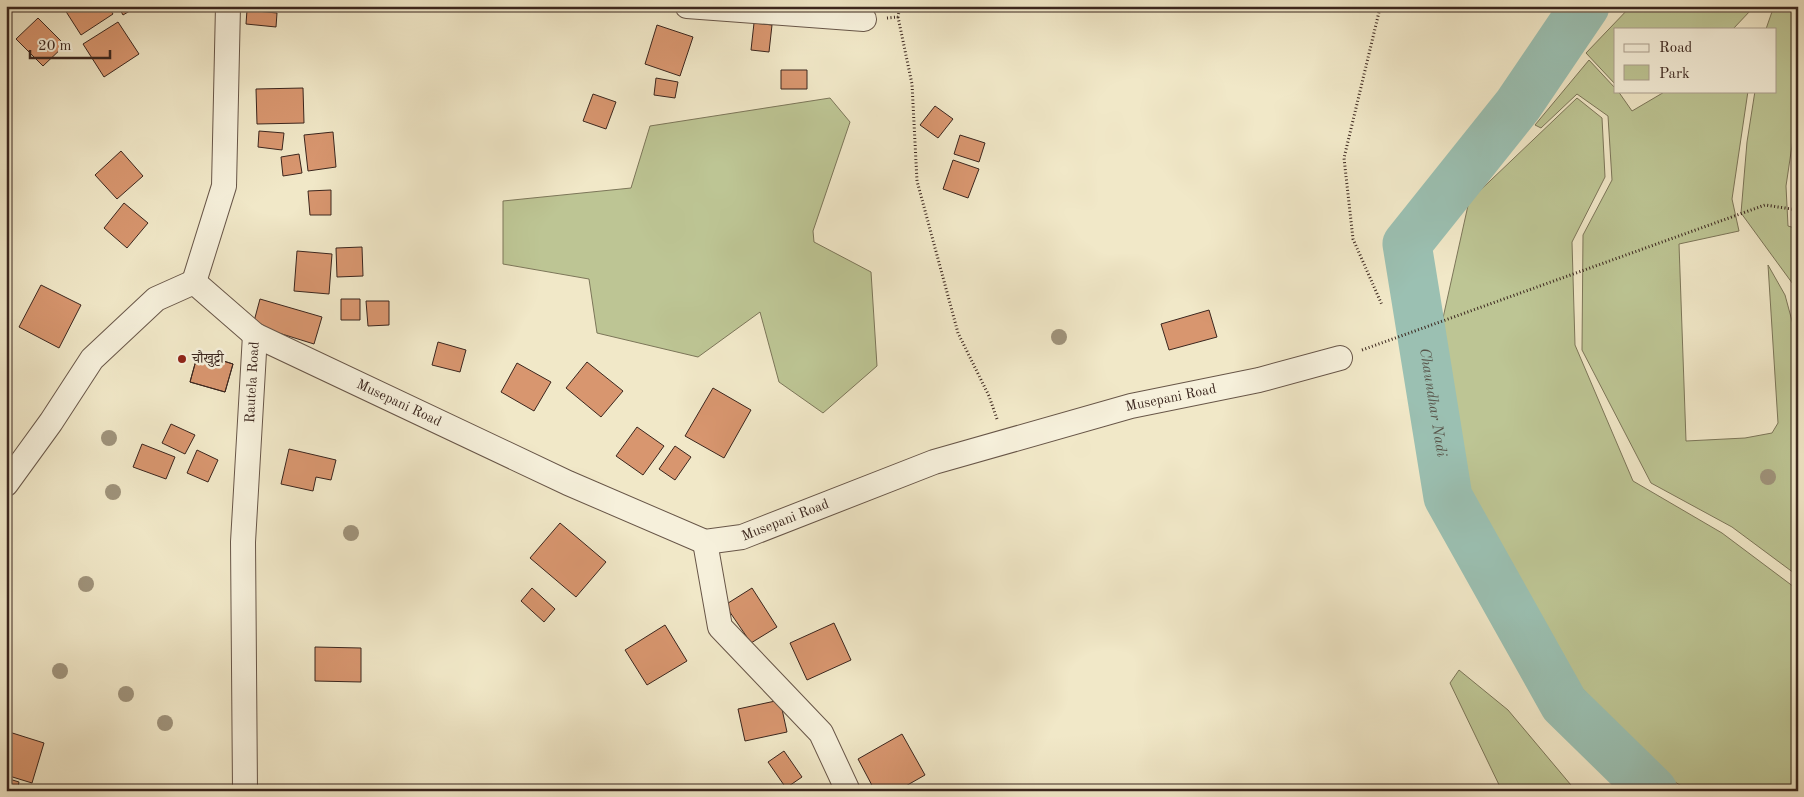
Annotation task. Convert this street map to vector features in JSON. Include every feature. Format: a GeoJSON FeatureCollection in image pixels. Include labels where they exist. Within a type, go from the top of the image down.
{"type":"FeatureCollection","features":[{"type":"Feature","properties":{"kind":"street"},"geometry":{"type":"LineString","coordinates":[[6,484],[51,422],[92,360],[156,299],[194,282],[224,186],[228,6]]}},
{"type":"Feature","properties":{"kind":"street"},"geometry":{"type":"LineString","coordinates":[[687,6],[864,19]]}},
{"type":"Feature","properties":{"kind":"street","name":"Rautela Road"},"geometry":{"type":"LineString","coordinates":[[194,282],[255,335],[243,542],[245,791]]}},
{"type":"Feature","properties":{"kind":"street","name":"Musepani Road"},"geometry":{"type":"LineString","coordinates":[[255,335],[550,475],[705,542],[742,538],[934,462],[1131,406],[1259,380],[1340,358]]}},
{"type":"Feature","properties":{"kind":"street"},"geometry":{"type":"LineString","coordinates":[[705,542],[720,627],[821,733],[848,791]]}},
{"type":"Feature","properties":{"kind":"path"},"geometry":{"type":"LineString","coordinates":[[1382,6],[1344,158],[1353,239],[1382,305]]}},
{"type":"Feature","properties":{"kind":"path"},"geometry":{"type":"LineString","coordinates":[[898,17],[912,84],[917,181],[958,332],[989,396],[1005,442]]}},
{"type":"Feature","properties":{"kind":"path"},"geometry":{"type":"LineString","coordinates":[[1340,358],[1765,205],[1798,210]]}},
{"type":"Feature","properties":{"kind":"green space"},"geometry":{"type":"Polygon","coordinates":[[[1631,6],[1751,6],[1751,10],[1734,28],[1614,28],[1614,83],[1586,53],[1631,6]]]}},
{"type":"Feature","properties":{"kind":"green space"},"geometry":{"type":"Polygon","coordinates":[[[1774,6],[1798,6],[1798,105],[1786,186],[1788,226],[1798,229],[1798,291],[1741,213],[1747,142],[1755,92],[1776,92],[1776,28],[1766,28],[1774,6]]]}},
{"type":"Feature","properties":{"kind":"green space"},"geometry":{"type":"Polygon","coordinates":[[[1589,60],[1614,87],[1614,92],[1619,92],[1632,111],[1664,92],[1748,92],[1732,199],[1739,231],[1679,244],[1686,441],[1745,438],[1772,433],[1778,423],[1768,265],[1785,295],[1798,343],[1798,576],[1732,527],[1651,483],[1582,350],[1583,235],[1612,180],[1608,116],[1577,94],[1541,128],[1535,125],[1589,60]]]}},
{"type":"Feature","properties":{"kind":"green space"},"geometry":{"type":"Polygon","coordinates":[[[830,98],[850,122],[813,231],[814,242],[871,272],[877,366],[823,413],[779,382],[760,312],[698,357],[597,333],[589,279],[503,264],[503,201],[631,188],[650,126],[830,98]]]}},
{"type":"Feature","properties":{"kind":"green space"},"geometry":{"type":"Polygon","coordinates":[[[1577,98],[1602,118],[1605,177],[1572,242],[1575,345],[1633,481],[1722,533],[1798,590],[1798,791],[1690,791],[1658,772],[1581,687],[1518,588],[1462,477],[1439,336],[1469,201],[1577,98]]]}},
{"type":"Feature","properties":{"kind":"green space"},"geometry":{"type":"Polygon","coordinates":[[[1459,670],[1508,710],[1576,791],[1502,791],[1450,683],[1459,670]]]}},
{"type":"Feature","properties":{"kind":"building"},"geometry":{"type":"Polygon","coordinates":[[[70,6],[108,6],[113,14],[81,35],[65,10],[70,6]]]}},
{"type":"Feature","properties":{"kind":"building"},"geometry":{"type":"Polygon","coordinates":[[[118,6],[138,6],[123,15],[118,6]]]}},
{"type":"Feature","properties":{"kind":"building"},"geometry":{"type":"Polygon","coordinates":[[[247,10],[277,13],[276,27],[246,24],[247,10]]]}},
{"type":"Feature","properties":{"kind":"building"},"geometry":{"type":"Polygon","coordinates":[[[38,18],[65,45],[43,66],[16,39],[38,18]]]}},
{"type":"Feature","properties":{"kind":"building"},"geometry":{"type":"Polygon","coordinates":[[[118,22],[139,54],[104,77],[83,44],[118,22]]]}},
{"type":"Feature","properties":{"kind":"building"},"geometry":{"type":"Polygon","coordinates":[[[754,23],[772,25],[769,52],[751,50],[754,23]]]}},
{"type":"Feature","properties":{"kind":"building"},"geometry":{"type":"Polygon","coordinates":[[[657,25],[693,37],[680,76],[645,64],[657,25]]]}},
{"type":"Feature","properties":{"kind":"building"},"geometry":{"type":"Polygon","coordinates":[[[781,70],[807,70],[807,89],[781,89],[781,70]]]}},
{"type":"Feature","properties":{"kind":"building"},"geometry":{"type":"Polygon","coordinates":[[[656,78],[678,82],[675,98],[654,95],[656,78]]]}},
{"type":"Feature","properties":{"kind":"building"},"geometry":{"type":"Polygon","coordinates":[[[303,88],[304,123],[257,124],[256,89],[303,88]]]}},
{"type":"Feature","properties":{"kind":"building"},"geometry":{"type":"Polygon","coordinates":[[[593,94],[616,102],[606,129],[583,121],[593,94]]]}},
{"type":"Feature","properties":{"kind":"building"},"geometry":{"type":"Polygon","coordinates":[[[935,106],[953,119],[938,138],[920,125],[935,106]]]}},
{"type":"Feature","properties":{"kind":"building"},"geometry":{"type":"Polygon","coordinates":[[[259,131],[284,133],[282,150],[258,147],[259,131]]]}},
{"type":"Feature","properties":{"kind":"building"},"geometry":{"type":"Polygon","coordinates":[[[333,132],[336,167],[308,171],[304,135],[333,132]]]}},
{"type":"Feature","properties":{"kind":"building"},"geometry":{"type":"Polygon","coordinates":[[[960,135],[985,143],[979,162],[954,154],[960,135]]]}},
{"type":"Feature","properties":{"kind":"building"},"geometry":{"type":"Polygon","coordinates":[[[121,151],[143,176],[117,199],[95,175],[121,151]]]}},
{"type":"Feature","properties":{"kind":"building"},"geometry":{"type":"Polygon","coordinates":[[[299,154],[302,173],[283,176],[281,157],[299,154]]]}},
{"type":"Feature","properties":{"kind":"building"},"geometry":{"type":"Polygon","coordinates":[[[953,160],[979,169],[968,198],[943,189],[953,160]]]}},
{"type":"Feature","properties":{"kind":"building"},"geometry":{"type":"Polygon","coordinates":[[[331,190],[331,215],[310,215],[308,191],[331,190]]]}},
{"type":"Feature","properties":{"kind":"building"},"geometry":{"type":"Polygon","coordinates":[[[124,203],[148,223],[127,248],[104,228],[124,203]]]}},
{"type":"Feature","properties":{"kind":"building"},"geometry":{"type":"Polygon","coordinates":[[[362,247],[363,276],[337,277],[336,248],[362,247]]]}},
{"type":"Feature","properties":{"kind":"building"},"geometry":{"type":"Polygon","coordinates":[[[297,251],[332,254],[329,294],[294,291],[297,251]]]}},
{"type":"Feature","properties":{"kind":"building"},"geometry":{"type":"Polygon","coordinates":[[[41,285],[81,305],[59,348],[19,327],[41,285]]]}},
{"type":"Feature","properties":{"kind":"building"},"geometry":{"type":"Polygon","coordinates":[[[260,299],[322,317],[314,344],[253,325],[260,299]]]}},
{"type":"Feature","properties":{"kind":"building"},"geometry":{"type":"Polygon","coordinates":[[[341,299],[360,299],[360,320],[341,320],[341,299]]]}},
{"type":"Feature","properties":{"kind":"building"},"geometry":{"type":"Polygon","coordinates":[[[366,301],[389,301],[389,325],[368,326],[366,301]]]}},
{"type":"Feature","properties":{"kind":"building"},"geometry":{"type":"Polygon","coordinates":[[[1209,310],[1217,337],[1169,350],[1161,324],[1209,310]]]}},
{"type":"Feature","properties":{"kind":"building"},"geometry":{"type":"Polygon","coordinates":[[[438,342],[466,350],[460,372],[432,365],[438,342]]]}},
{"type":"Feature","properties":{"kind":"building"},"geometry":{"type":"Polygon","coordinates":[[[198,353],[233,364],[225,392],[190,382],[198,353]]]}},
{"type":"Feature","properties":{"kind":"building"},"geometry":{"type":"Polygon","coordinates":[[[198,353],[233,364],[225,392],[190,382],[198,353]]]}},
{"type":"Feature","properties":{"kind":"building"},"geometry":{"type":"Polygon","coordinates":[[[587,362],[623,391],[601,417],[566,388],[587,362]]]}},
{"type":"Feature","properties":{"kind":"building"},"geometry":{"type":"Polygon","coordinates":[[[517,363],[551,382],[534,411],[501,392],[517,363]]]}},
{"type":"Feature","properties":{"kind":"building"},"geometry":{"type":"Polygon","coordinates":[[[713,388],[751,410],[724,458],[685,436],[713,388]]]}},
{"type":"Feature","properties":{"kind":"building"},"geometry":{"type":"Polygon","coordinates":[[[171,424],[195,435],[185,454],[162,443],[171,424]]]}},
{"type":"Feature","properties":{"kind":"building"},"geometry":{"type":"Polygon","coordinates":[[[637,427],[664,446],[643,475],[616,456],[637,427]]]}},
{"type":"Feature","properties":{"kind":"building"},"geometry":{"type":"Polygon","coordinates":[[[142,444],[175,457],[166,479],[133,467],[142,444]]]}},
{"type":"Feature","properties":{"kind":"building"},"geometry":{"type":"Polygon","coordinates":[[[675,446],[691,457],[675,480],[659,469],[675,446]]]}},
{"type":"Feature","properties":{"kind":"building"},"geometry":{"type":"Polygon","coordinates":[[[289,449],[336,460],[331,480],[316,477],[313,491],[281,484],[289,449]]]}},
{"type":"Feature","properties":{"kind":"building"},"geometry":{"type":"Polygon","coordinates":[[[197,450],[218,460],[208,482],[187,473],[197,450]]]}},
{"type":"Feature","properties":{"kind":"building"},"geometry":{"type":"Polygon","coordinates":[[[560,523],[606,562],[576,597],[530,558],[560,523]]]}},
{"type":"Feature","properties":{"kind":"building"},"geometry":{"type":"Polygon","coordinates":[[[532,588],[555,609],[544,622],[521,601],[532,588]]]}},
{"type":"Feature","properties":{"kind":"building"},"geometry":{"type":"Polygon","coordinates":[[[752,588],[777,627],[751,643],[725,605],[752,588]]]}},
{"type":"Feature","properties":{"kind":"building"},"geometry":{"type":"Polygon","coordinates":[[[834,623],[851,660],[807,680],[790,643],[834,623]]]}},
{"type":"Feature","properties":{"kind":"building"},"geometry":{"type":"Polygon","coordinates":[[[665,625],[687,661],[647,685],[625,650],[665,625]]]}},
{"type":"Feature","properties":{"kind":"building"},"geometry":{"type":"Polygon","coordinates":[[[315,647],[361,648],[361,682],[315,681],[315,647]]]}},
{"type":"Feature","properties":{"kind":"building"},"geometry":{"type":"Polygon","coordinates":[[[780,700],[787,732],[745,741],[738,709],[780,700]]]}},
{"type":"Feature","properties":{"kind":"building"},"geometry":{"type":"Polygon","coordinates":[[[6,731],[44,743],[32,783],[6,775],[6,731]]]}},
{"type":"Feature","properties":{"kind":"building"},"geometry":{"type":"Polygon","coordinates":[[[902,734],[925,775],[897,791],[875,791],[858,759],[902,734]]]}},
{"type":"Feature","properties":{"kind":"building"},"geometry":{"type":"Polygon","coordinates":[[[784,751],[802,777],[786,788],[768,762],[784,751]]]}},
{"type":"Feature","properties":{"kind":"building"},"geometry":{"type":"Polygon","coordinates":[[[6,778],[19,782],[17,791],[6,791],[6,778]]]}},
{"type":"Feature","properties":{"kind":"waterway","name":"Chaundhar Nadi"},"geometry":{"type":"LineString","coordinates":[[1585,6],[1518,105],[1407,244],[1448,497],[1564,704],[1653,791]]}},
{"type":"Feature","properties":{"kind":"place","name":"चौखुट्टी"},"geometry":{"type":"Point","coordinates":[182,359]}}]}
